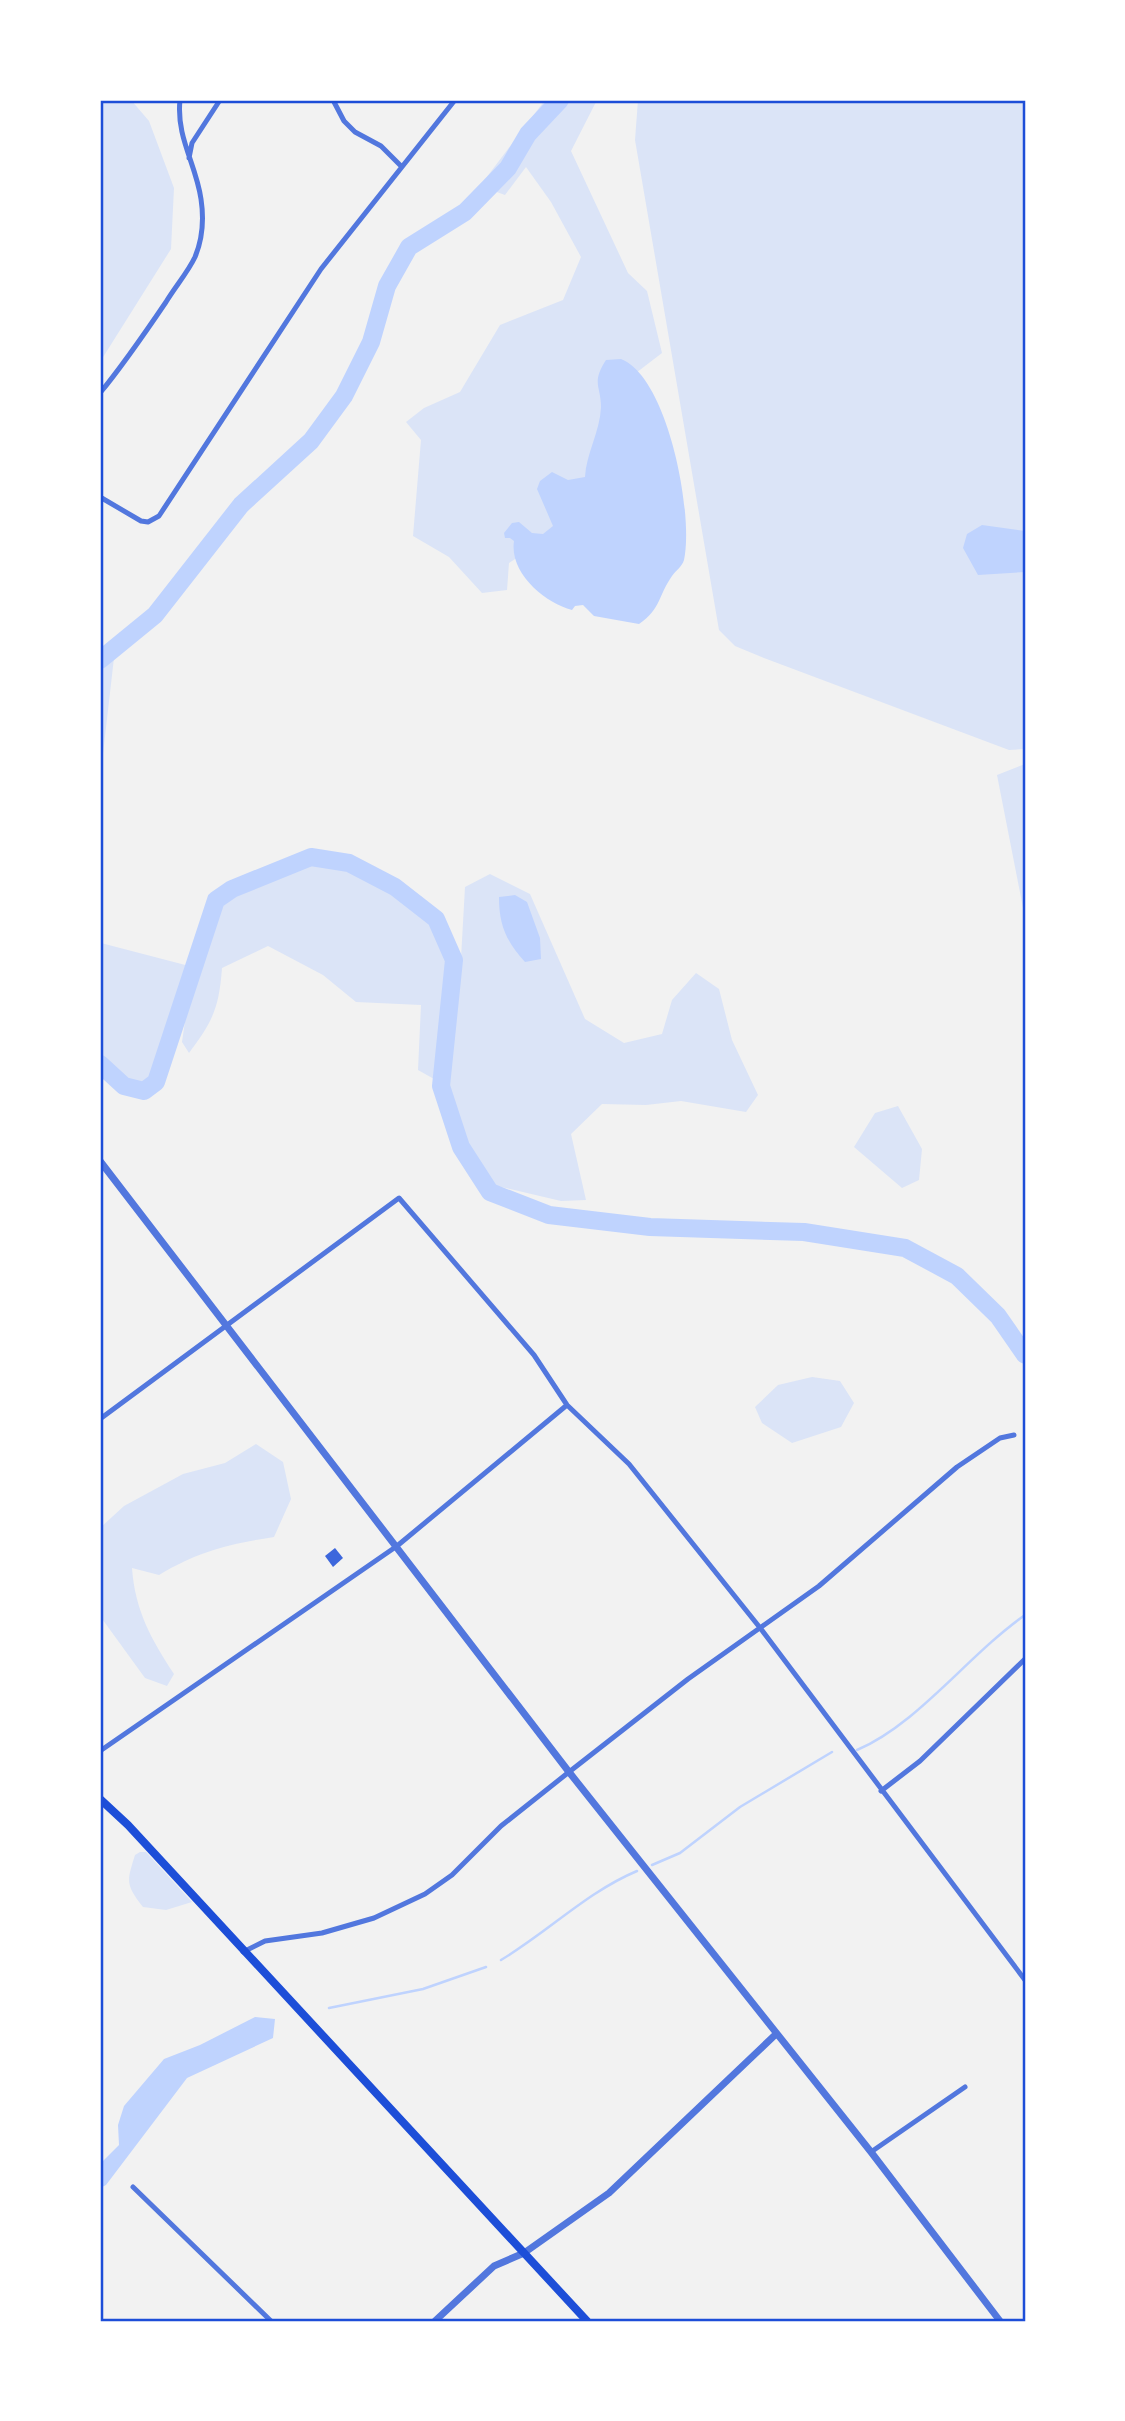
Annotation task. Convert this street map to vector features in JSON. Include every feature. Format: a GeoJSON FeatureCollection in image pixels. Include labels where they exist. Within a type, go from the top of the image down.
{"type":"FeatureCollection","features":[{"type":"Feature","properties":{"kind":"main road"},"geometry":{"type":"LineString","coordinates":[[100,1799],[128,1825],[587,2321]]}},
{"type":"Feature","properties":{"kind":"street"},"geometry":{"type":"LineString","coordinates":[[100,393],[124,364],[195,258],[204,220],[201,195],[182,141],[180,100]]}},
{"type":"Feature","properties":{"kind":"street"},"geometry":{"type":"LineString","coordinates":[[188,161],[192,143],[220,100]]}},
{"type":"Feature","properties":{"kind":"street"},"geometry":{"type":"LineString","coordinates":[[333,100],[344,121],[355,132],[380,146],[400,166]]}},
{"type":"Feature","properties":{"kind":"street"},"geometry":{"type":"LineString","coordinates":[[100,497],[141,521],[148,522],[159,516],[321,270],[400,166],[455,100]]}},
{"type":"Feature","properties":{"kind":"street"},"geometry":{"type":"LineString","coordinates":[[100,1161],[569,1772],[775,2035],[871,2152],[1000,2321]]}},
{"type":"Feature","properties":{"kind":"street"},"geometry":{"type":"LineString","coordinates":[[100,1419],[399,1198],[534,1354],[567,1405],[629,1464],[761,1629],[1025,1980]]}},
{"type":"Feature","properties":{"kind":"street"},"geometry":{"type":"LineString","coordinates":[[100,1751],[397,1546],[567,1405]]}},
{"type":"Feature","properties":{"kind":"street"},"geometry":{"type":"LineString","coordinates":[[243,1952],[265,1941],[322,1933],[374,1918],[425,1894],[452,1875],[500,1826],[688,1679],[761,1629],[828,1578],[957,1467],[1000,1438],[1014,1435]]}},
{"type":"Feature","properties":{"kind":"street"},"geometry":{"type":"LineString","coordinates":[[881,1791],[920,1761],[1025,1659]]}},
{"type":"Feature","properties":{"kind":"street"},"geometry":{"type":"LineString","coordinates":[[435,2321],[494,2266],[524,2253],[609,2193],[775,2035]]}},
{"type":"Feature","properties":{"kind":"street"},"geometry":{"type":"LineString","coordinates":[[871,2152],[965,2087]]}},
{"type":"Feature","properties":{"kind":"street"},"geometry":{"type":"LineString","coordinates":[[132,2187],[271,2321]]}},
{"type":"Feature","properties":{"kind":"shaded area"},"geometry":{"type":"Polygon","coordinates":[[[100,100],[131,100],[149,121],[174,188],[171,249],[100,362],[100,100]]]}},
{"type":"Feature","properties":{"kind":"shaded area"},"geometry":{"type":"Polygon","coordinates":[[[545,100],[597,100],[571,151],[628,273],[647,291],[662,353],[615,389],[598,466],[552,535],[509,563],[507,590],[482,593],[449,557],[413,536],[421,440],[406,422],[424,408],[460,392],[500,325],[563,300],[581,257],[551,202],[526,167],[505,195],[480,186],[545,100]]]}},
{"type":"Feature","properties":{"kind":"shaded area"},"geometry":{"type":"Polygon","coordinates":[[[638,100],[1025,100],[1025,749],[1009,750],[764,658],[735,646],[719,630],[635,140],[638,100]]]}},
{"type":"Feature","properties":{"kind":"shaded area"},"geometry":{"type":"Polygon","coordinates":[[[115,649],[100,780],[100,660],[115,649]]]}},
{"type":"Feature","properties":{"kind":"shaded area"},"geometry":{"type":"Polygon","coordinates":[[[1025,764],[1025,918],[997,775],[1025,764]]]}},
{"type":"Feature","properties":{"kind":"shaded area"},"geometry":{"type":"Polygon","coordinates":[[[295,856],[363,861],[422,897],[446,930],[460,976],[465,887],[490,874],[530,894],[585,1019],[624,1043],[662,1034],[672,1000],[696,973],[719,989],[732,1040],[758,1095],[746,1112],[681,1101],[646,1105],[602,1104],[571,1134],[586,1200],[561,1201],[485,1183],[458,1137],[450,1088],[418,1070],[421,1005],[356,1002],[323,975],[268,946],[222,968],[213,1014],[189,1053],[182,1042],[192,973],[156,1082],[144,1091],[124,1086],[100,1064],[100,940],[101,943],[193,967],[188,957],[232,889],[295,856]]]}},
{"type":"Feature","properties":{"kind":"shaded area"},"geometry":{"type":"Polygon","coordinates":[[[898,1106],[922,1149],[919,1180],[902,1188],[854,1147],[875,1113],[898,1106]]]}},
{"type":"Feature","properties":{"kind":"shaded area"},"geometry":{"type":"Polygon","coordinates":[[[812,1377],[840,1381],[854,1403],[841,1427],[792,1443],[762,1423],[755,1407],[778,1385],[812,1377]]]}},
{"type":"Feature","properties":{"kind":"shaded area"},"geometry":{"type":"Polygon","coordinates":[[[256,1444],[283,1462],[291,1499],[274,1537],[215,1550],[159,1575],[132,1568],[137,1597],[146,1624],[174,1674],[167,1686],[145,1678],[100,1616],[100,1528],[124,1506],[183,1474],[225,1463],[256,1444]]]}},
{"type":"Feature","properties":{"kind":"shaded area"},"geometry":{"type":"Polygon","coordinates":[[[146,1852],[192,1902],[166,1910],[143,1907],[129,1882],[135,1855],[146,1852]]]}},
{"type":"Feature","properties":{"kind":"water"},"geometry":{"type":"Polygon","coordinates":[[[621,359],[638,371],[664,418],[674,449],[685,512],[684,560],[667,583],[651,613],[639,624],[594,616],[583,605],[575,606],[572,610],[540,594],[523,575],[514,553],[514,541],[505,538],[504,533],[512,523],[519,522],[532,533],[543,534],[553,526],[537,489],[540,481],[552,472],[568,480],[585,477],[600,416],[599,374],[606,360],[621,359]]]}},
{"type":"Feature","properties":{"kind":"water"},"geometry":{"type":"Polygon","coordinates":[[[982,525],[1025,531],[1025,572],[978,575],[963,548],[967,534],[982,525]]]}},
{"type":"Feature","properties":{"kind":"water"},"geometry":{"type":"Polygon","coordinates":[[[515,895],[527,902],[540,938],[541,959],[525,962],[505,932],[500,916],[499,897],[515,895]]]}},
{"type":"Feature","properties":{"kind":"water"},"geometry":{"type":"Polygon","coordinates":[[[255,2017],[275,2019],[273,2038],[187,2078],[106,2185],[100,2188],[100,2164],[119,2145],[118,2125],[124,2106],[164,2059],[200,2045],[255,2017]]]}},
{"type":"Feature","properties":{"kind":"building"},"geometry":{"type":"Polygon","coordinates":[[[335,1548],[343,1558],[333,1567],[325,1556],[335,1548]]]}},
{"type":"Feature","properties":{"kind":"waterway"},"geometry":{"type":"LineString","coordinates":[[100,660],[155,615],[241,505],[311,441],[344,396],[371,342],[387,286],[409,247],[465,212],[508,168],[528,134],[560,100]]}},
{"type":"Feature","properties":{"kind":"waterway"},"geometry":{"type":"LineString","coordinates":[[100,1064],[124,1086],[144,1091],[156,1082],[216,900],[232,889],[311,857],[349,863],[395,887],[436,919],[454,960],[441,1086],[461,1147],[490,1192],[549,1215],[650,1227],[804,1232],[905,1248],[957,1276],[998,1316],[1025,1355]]}},
{"type":"Feature","properties":{"kind":"waterway"},"geometry":{"type":"LineString","coordinates":[[857,1750],[901,1724],[983,1649],[1025,1615]]}},
{"type":"Feature","properties":{"kind":"waterway"},"geometry":{"type":"LineString","coordinates":[[652,1865],[680,1853],[740,1807],[832,1752]]}},
{"type":"Feature","properties":{"kind":"waterway"},"geometry":{"type":"LineString","coordinates":[[501,1960],[584,1901],[637,1871]]}},
{"type":"Feature","properties":{"kind":"waterway"},"geometry":{"type":"LineString","coordinates":[[329,2008],[423,1989],[486,1967]]}}]}
